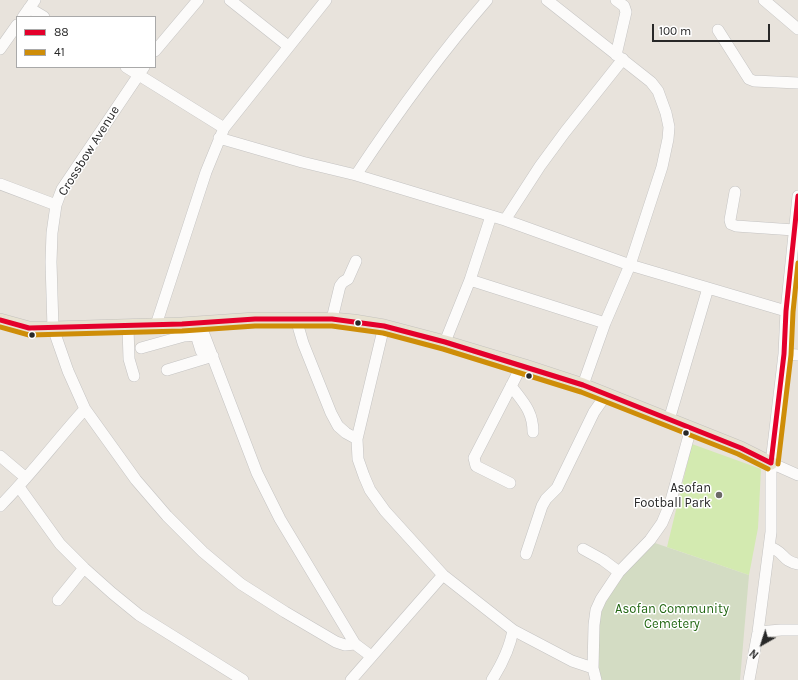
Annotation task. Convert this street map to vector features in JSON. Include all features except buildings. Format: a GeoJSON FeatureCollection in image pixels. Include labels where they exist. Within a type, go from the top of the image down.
{"type":"FeatureCollection","features":[{"type":"Feature","properties":{"kind":"main road"},"geometry":{"type":"LineString","coordinates":[[0,320],[30,328],[128,327],[154,325],[183,330],[200,324],[255,319],[332,319],[384,326],[445,342],[583,385],[741,448],[771,463]]}},
{"type":"Feature","properties":{"kind":"street"},"geometry":{"type":"LineString","coordinates":[[156,50],[198,0]]}},
{"type":"Feature","properties":{"kind":"street"},"geometry":{"type":"LineString","coordinates":[[230,0],[288,46]]}},
{"type":"Feature","properties":{"kind":"street"},"geometry":{"type":"LineString","coordinates":[[156,343],[154,325],[206,172],[221,133],[288,46],[326,0]]}},
{"type":"Feature","properties":{"kind":"street"},"geometry":{"type":"LineString","coordinates":[[356,175],[428,73],[487,0]]}},
{"type":"Feature","properties":{"kind":"street"},"geometry":{"type":"LineString","coordinates":[[547,0],[652,82],[658,91],[666,113],[669,127],[662,167],[630,265],[605,323],[583,385]]}},
{"type":"Feature","properties":{"kind":"street"},"geometry":{"type":"LineString","coordinates":[[505,220],[540,166],[619,57],[626,12],[624,6],[616,0]]}},
{"type":"Feature","properties":{"kind":"street"},"geometry":{"type":"LineString","coordinates":[[764,0],[798,29]]}},
{"type":"Feature","properties":{"kind":"street"},"geometry":{"type":"LineString","coordinates":[[29,8],[42,16]]}},
{"type":"Feature","properties":{"kind":"street"},"geometry":{"type":"LineString","coordinates":[[0,49],[16,26]]}},
{"type":"Feature","properties":{"kind":"street"},"geometry":{"type":"LineString","coordinates":[[718,30],[750,79],[754,82],[798,83]]}},
{"type":"Feature","properties":{"kind":"street"},"geometry":{"type":"LineString","coordinates":[[130,68],[141,71],[221,133],[302,162],[356,175],[505,220],[630,265],[786,311]]}},
{"type":"Feature","properties":{"kind":"street","name":"Crossbow Avenue"},"geometry":{"type":"LineString","coordinates":[[141,71],[62,189],[56,205],[52,234],[51,262],[53,328],[68,371],[85,409],[136,480],[167,516],[203,552],[241,584],[285,612],[336,642],[345,645],[355,644]]}},
{"type":"Feature","properties":{"kind":"street"},"geometry":{"type":"LineString","coordinates":[[0,184],[56,205]]}},
{"type":"Feature","properties":{"kind":"street"},"geometry":{"type":"LineString","coordinates":[[735,192],[730,220],[732,224],[736,226],[794,230]]}},
{"type":"Feature","properties":{"kind":"street"},"geometry":{"type":"LineString","coordinates":[[749,680],[758,632],[771,532],[771,463],[784,354],[786,311],[798,196]]}},
{"type":"Feature","properties":{"kind":"street"},"geometry":{"type":"LineString","coordinates":[[445,342],[470,280],[491,216]]}},
{"type":"Feature","properties":{"kind":"street"},"geometry":{"type":"LineString","coordinates":[[332,319],[340,286],[348,279],[356,261]]}},
{"type":"Feature","properties":{"kind":"street"},"geometry":{"type":"LineString","coordinates":[[470,280],[605,323]]}},
{"type":"Feature","properties":{"kind":"street"},"geometry":{"type":"LineString","coordinates":[[669,420],[708,288]]}},
{"type":"Feature","properties":{"kind":"street"},"geometry":{"type":"LineString","coordinates":[[296,319],[303,343],[331,413],[338,426],[346,433],[357,439]]}},
{"type":"Feature","properties":{"kind":"street"},"geometry":{"type":"LineString","coordinates":[[200,324],[258,473],[280,519],[355,644],[371,656]]}},
{"type":"Feature","properties":{"kind":"street"},"geometry":{"type":"LineString","coordinates":[[384,326],[357,439],[358,459],[370,490],[385,511],[443,575],[514,630],[572,661],[593,668]]}},
{"type":"Feature","properties":{"kind":"street"},"geometry":{"type":"LineString","coordinates":[[128,327],[128,359],[134,376]]}},
{"type":"Feature","properties":{"kind":"street"},"geometry":{"type":"LineString","coordinates":[[141,348],[156,343],[183,330],[197,338],[200,351]]}},
{"type":"Feature","properties":{"kind":"street"},"geometry":{"type":"LineString","coordinates":[[784,354],[798,355]]}},
{"type":"Feature","properties":{"kind":"street"},"geometry":{"type":"LineString","coordinates":[[167,370],[213,356]]}},
{"type":"Feature","properties":{"kind":"street"},"geometry":{"type":"LineString","coordinates":[[510,483],[476,466],[474,458],[522,365]]}},
{"type":"Feature","properties":{"kind":"street"},"geometry":{"type":"LineString","coordinates":[[511,386],[530,411],[533,421],[533,432]]}},
{"type":"Feature","properties":{"kind":"street"},"geometry":{"type":"LineString","coordinates":[[526,554],[542,506],[546,499],[557,488],[594,412],[606,395]]}},
{"type":"Feature","properties":{"kind":"street"},"geometry":{"type":"LineString","coordinates":[[0,506],[19,487],[56,441],[85,409]]}},
{"type":"Feature","properties":{"kind":"street"},"geometry":{"type":"LineString","coordinates":[[596,680],[593,668],[594,625],[596,610],[601,599],[619,572],[650,540],[662,523],[670,504],[690,428]]}},
{"type":"Feature","properties":{"kind":"street"},"geometry":{"type":"LineString","coordinates":[[0,456],[26,478]]}},
{"type":"Feature","properties":{"kind":"street"},"geometry":{"type":"LineString","coordinates":[[771,463],[798,475]]}},
{"type":"Feature","properties":{"kind":"street"},"geometry":{"type":"LineString","coordinates":[[19,487],[60,544],[84,568],[139,615],[243,680]]}},
{"type":"Feature","properties":{"kind":"street"},"geometry":{"type":"LineString","coordinates":[[769,547],[776,548],[788,561],[798,564]]}},
{"type":"Feature","properties":{"kind":"street"},"geometry":{"type":"LineString","coordinates":[[583,549],[603,560],[619,572]]}},
{"type":"Feature","properties":{"kind":"street"},"geometry":{"type":"LineString","coordinates":[[58,600],[84,568]]}},
{"type":"Feature","properties":{"kind":"street"},"geometry":{"type":"LineString","coordinates":[[352,680],[371,656],[443,575]]}},
{"type":"Feature","properties":{"kind":"street"},"geometry":{"type":"LineString","coordinates":[[492,680],[499,670],[511,643],[514,630]]}},
{"type":"Feature","properties":{"kind":"street"},"geometry":{"type":"LineString","coordinates":[[758,632],[798,630]]}},
{"type":"Feature","properties":{"kind":"green space","name":"Asofan Football Park"},"geometry":{"type":"Polygon","coordinates":[[[692,444],[761,469],[758,528],[749,575],[667,547],[692,444]]]}},
{"type":"Feature","properties":{"kind":"green space","name":"Asofan Community Cemetery"},"geometry":{"type":"Polygon","coordinates":[[[652,542],[749,575],[740,680],[601,680],[598,665],[599,621],[603,603],[620,577],[652,542]]]}},
{"type":"Feature","properties":{"kind":"transit line","name":"88"},"geometry":{"type":"LineString","coordinates":[[771,463],[784,354],[786,311],[798,196]]}},
{"type":"Feature","properties":{"kind":"transit line","name":"41"},"geometry":{"type":"LineString","coordinates":[[778,464],[791,355],[793,312],[798,263]]}},
{"type":"Feature","properties":{"kind":"transit line","name":"88"},"geometry":{"type":"LineString","coordinates":[[0,320],[29,328],[182,324],[255,319],[332,319],[384,326],[445,342],[583,385],[741,448],[771,463]]}},
{"type":"Feature","properties":{"kind":"transit line","name":"41"},"geometry":{"type":"LineString","coordinates":[[0,327],[29,335],[182,331],[255,326],[332,326],[383,333],[443,349],[581,392],[738,454],[768,469]]}},
{"type":"Feature","properties":{"kind":"place","name":"Asofan Football Park"},"geometry":{"type":"Point","coordinates":[719,495]}}]}
